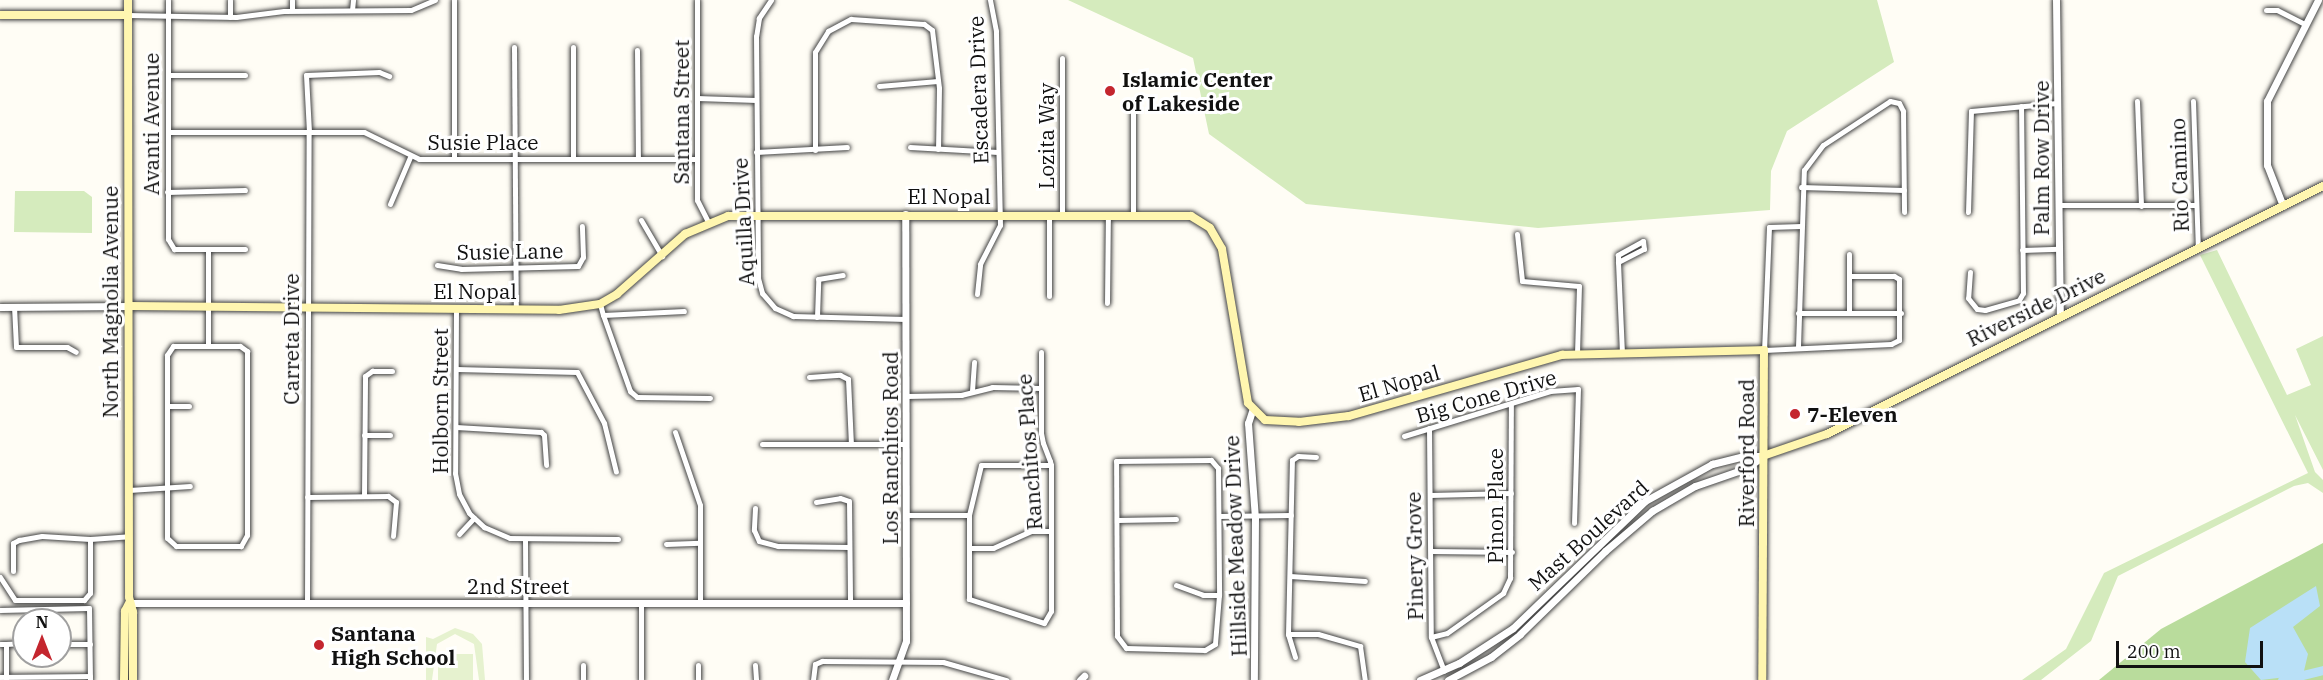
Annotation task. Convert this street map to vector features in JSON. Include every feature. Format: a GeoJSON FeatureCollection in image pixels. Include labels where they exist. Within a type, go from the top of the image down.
{"type":"FeatureCollection","features":[{"type":"Feature","properties":{"kind":"main road","name":"North Magnolia Avenue"},"geometry":{"type":"LineString","coordinates":[[128,0],[129,603],[133,612],[134,680]]}},
{"type":"Feature","properties":{"kind":"main road"},"geometry":{"type":"LineString","coordinates":[[0,15],[127,15]]}},
{"type":"Feature","properties":{"kind":"main road","name":"Riverside Drive"},"geometry":{"type":"LineString","coordinates":[[1763,456],[1827,434],[2323,186]]}},
{"type":"Feature","properties":{"kind":"main road","name":"El Nopal"},"geometry":{"type":"LineString","coordinates":[[129,306],[559,310],[600,304],[617,294],[685,234],[708,222],[757,215],[1133,214],[1191,216],[1210,228],[1218,240],[1252,411],[1265,420],[1328,420],[1540,360],[1577,355],[1764,350]]}},
{"type":"Feature","properties":{"kind":"main road","name":"Riverford Road"},"geometry":{"type":"LineString","coordinates":[[1762,680],[1764,350]]}},
{"type":"Feature","properties":{"kind":"main road","name":"North Magnolia Avenue"},"geometry":{"type":"LineString","coordinates":[[124,680],[125,611],[129,603]]}},
{"type":"Feature","properties":{"kind":"street","name":"Avanti Avenue"},"geometry":{"type":"LineString","coordinates":[[168,0],[170,247],[208,249]]}},
{"type":"Feature","properties":{"kind":"street"},"geometry":{"type":"LineString","coordinates":[[230,0],[230,17]]}},
{"type":"Feature","properties":{"kind":"street"},"geometry":{"type":"LineString","coordinates":[[292,0],[292,10]]}},
{"type":"Feature","properties":{"kind":"street"},"geometry":{"type":"LineString","coordinates":[[352,0],[352,10]]}},
{"type":"Feature","properties":{"kind":"street"},"geometry":{"type":"LineString","coordinates":[[127,15],[230,17],[292,10],[411,10],[435,0]]}},
{"type":"Feature","properties":{"kind":"street"},"geometry":{"type":"LineString","coordinates":[[454,0],[454,158]]}},
{"type":"Feature","properties":{"kind":"street","name":"Santana Street"},"geometry":{"type":"LineString","coordinates":[[698,0],[697,200],[708,222]]}},
{"type":"Feature","properties":{"kind":"street","name":"Aquilla Drive"},"geometry":{"type":"LineString","coordinates":[[771,0],[757,29],[758,278],[764,297],[783,313],[817,317],[906,319]]}},
{"type":"Feature","properties":{"kind":"street","name":"Escadera Drive"},"geometry":{"type":"LineString","coordinates":[[977,294],[980,264],[997,234],[999,214],[996,31],[990,0]]}},
{"type":"Feature","properties":{"kind":"street","name":"Palm Row Drive"},"geometry":{"type":"LineString","coordinates":[[2056,0],[2060,316]]}},
{"type":"Feature","properties":{"kind":"street"},"geometry":{"type":"LineString","coordinates":[[2283,206],[2267,165],[2267,101],[2318,0]]}},
{"type":"Feature","properties":{"kind":"street"},"geometry":{"type":"LineString","coordinates":[[2266,10],[2277,10],[2305,24]]}},
{"type":"Feature","properties":{"kind":"street"},"geometry":{"type":"LineString","coordinates":[[815,150],[815,52],[828,31],[851,19],[924,24],[932,30],[938,81],[938,148]]}},
{"type":"Feature","properties":{"kind":"street"},"geometry":{"type":"LineString","coordinates":[[573,46],[573,159]]}},
{"type":"Feature","properties":{"kind":"street"},"geometry":{"type":"LineString","coordinates":[[514,47],[516,309]]}},
{"type":"Feature","properties":{"kind":"street"},"geometry":{"type":"LineString","coordinates":[[637,50],[638,158]]}},
{"type":"Feature","properties":{"kind":"street","name":"Lozita Way"},"geometry":{"type":"LineString","coordinates":[[1062,58],[1062,214]]}},
{"type":"Feature","properties":{"kind":"street","name":"Carreta Drive"},"geometry":{"type":"LineString","coordinates":[[307,603],[309,132],[306,75],[380,72],[389,76]]}},
{"type":"Feature","properties":{"kind":"street"},"geometry":{"type":"LineString","coordinates":[[168,75],[245,75]]}},
{"type":"Feature","properties":{"kind":"street"},"geometry":{"type":"LineString","coordinates":[[879,86],[938,81]]}},
{"type":"Feature","properties":{"kind":"street"},"geometry":{"type":"LineString","coordinates":[[697,98],[756,100]]}},
{"type":"Feature","properties":{"kind":"street"},"geometry":{"type":"LineString","coordinates":[[1798,347],[1801,187],[1804,170],[1822,145],[1890,101],[1899,103],[1903,111],[1904,212]]}},
{"type":"Feature","properties":{"kind":"street"},"geometry":{"type":"LineString","coordinates":[[2137,101],[2142,206]]}},
{"type":"Feature","properties":{"kind":"street","name":"Rio Camino"},"geometry":{"type":"LineString","coordinates":[[2193,101],[2194,205],[2198,248]]}},
{"type":"Feature","properties":{"kind":"street"},"geometry":{"type":"LineString","coordinates":[[1968,212],[1970,113],[1976,109],[2057,103]]}},
{"type":"Feature","properties":{"kind":"street"},"geometry":{"type":"LineString","coordinates":[[1970,272],[1968,298],[1977,309],[1988,310],[2019,300],[2024,291],[2021,106]]}},
{"type":"Feature","properties":{"kind":"street"},"geometry":{"type":"LineString","coordinates":[[1133,109],[1133,214]]}},
{"type":"Feature","properties":{"kind":"street","name":"Susie Place"},"geometry":{"type":"LineString","coordinates":[[168,132],[369,133],[410,158],[697,159]]}},
{"type":"Feature","properties":{"kind":"street"},"geometry":{"type":"LineString","coordinates":[[756,152],[847,147]]}},
{"type":"Feature","properties":{"kind":"street"},"geometry":{"type":"LineString","coordinates":[[910,147],[998,152]]}},
{"type":"Feature","properties":{"kind":"street"},"geometry":{"type":"LineString","coordinates":[[390,204],[410,158]]}},
{"type":"Feature","properties":{"kind":"street"},"geometry":{"type":"LineString","coordinates":[[1801,187],[1904,190]]}},
{"type":"Feature","properties":{"kind":"street"},"geometry":{"type":"LineString","coordinates":[[168,192],[245,190]]}},
{"type":"Feature","properties":{"kind":"street"},"geometry":{"type":"LineString","coordinates":[[2058,205],[2194,205]]}},
{"type":"Feature","properties":{"kind":"street","name":"Los Ranchitos Road"},"geometry":{"type":"LineString","coordinates":[[892,680],[906,640],[905,214]]}},
{"type":"Feature","properties":{"kind":"street"},"geometry":{"type":"LineString","coordinates":[[1049,214],[1049,296]]}},
{"type":"Feature","properties":{"kind":"street"},"geometry":{"type":"LineString","coordinates":[[1107,303],[1108,214]]}},
{"type":"Feature","properties":{"kind":"street"},"geometry":{"type":"LineString","coordinates":[[641,220],[662,256]]}},
{"type":"Feature","properties":{"kind":"street","name":"Susie Lane"},"geometry":{"type":"LineString","coordinates":[[437,265],[515,269],[578,266],[583,257],[582,226]]}},
{"type":"Feature","properties":{"kind":"street","name":"Riverford Road"},"geometry":{"type":"LineString","coordinates":[[1764,350],[1769,227],[1801,226]]}},
{"type":"Feature","properties":{"kind":"street"},"geometry":{"type":"LineString","coordinates":[[1517,234],[1522,281],[1579,286],[1577,355]]}},
{"type":"Feature","properties":{"kind":"street"},"geometry":{"type":"LineString","coordinates":[[1618,262],[1644,249],[1643,241],[1619,254],[1618,262],[1622,353]]}},
{"type":"Feature","properties":{"kind":"street"},"geometry":{"type":"LineString","coordinates":[[208,346],[208,249],[245,249]]}},
{"type":"Feature","properties":{"kind":"street"},"geometry":{"type":"LineString","coordinates":[[2022,250],[2059,249]]}},
{"type":"Feature","properties":{"kind":"street"},"geometry":{"type":"LineString","coordinates":[[1849,254],[1849,313]]}},
{"type":"Feature","properties":{"kind":"street"},"geometry":{"type":"LineString","coordinates":[[817,317],[818,279],[843,275]]}},
{"type":"Feature","properties":{"kind":"street"},"geometry":{"type":"LineString","coordinates":[[1764,350],[1891,344],[1900,337],[1900,283],[1894,276],[1849,276]]}},
{"type":"Feature","properties":{"kind":"street"},"geometry":{"type":"LineString","coordinates":[[600,304],[630,390],[637,397],[710,398]]}},
{"type":"Feature","properties":{"kind":"street","name":"El Nopal"},"geometry":{"type":"LineString","coordinates":[[0,306],[129,306]]}},
{"type":"Feature","properties":{"kind":"street"},"geometry":{"type":"LineString","coordinates":[[14,306],[16,347],[67,348],[76,352]]}},
{"type":"Feature","properties":{"kind":"street","name":"Holborn Street"},"geometry":{"type":"LineString","coordinates":[[456,309],[457,488],[474,518],[497,534],[525,539],[618,539]]}},
{"type":"Feature","properties":{"kind":"street"},"geometry":{"type":"LineString","coordinates":[[603,315],[684,311]]}},
{"type":"Feature","properties":{"kind":"street"},"geometry":{"type":"LineString","coordinates":[[1798,313],[1901,313]]}},
{"type":"Feature","properties":{"kind":"street"},"geometry":{"type":"LineString","coordinates":[[240,346],[247,351],[247,538],[241,546],[176,546],[170,543],[166,490],[167,406],[169,349],[240,346]]}},
{"type":"Feature","properties":{"kind":"street","name":"Ranchitos Place"},"geometry":{"type":"LineString","coordinates":[[969,548],[969,599],[1048,621],[1051,465],[1041,433],[1041,352]]}},
{"type":"Feature","properties":{"kind":"street"},"geometry":{"type":"LineString","coordinates":[[972,391],[974,362]]}},
{"type":"Feature","properties":{"kind":"street"},"geometry":{"type":"LineString","coordinates":[[456,369],[577,372],[604,423],[616,472]]}},
{"type":"Feature","properties":{"kind":"street"},"geometry":{"type":"LineString","coordinates":[[364,496],[365,376],[372,371],[392,371]]}},
{"type":"Feature","properties":{"kind":"street"},"geometry":{"type":"LineString","coordinates":[[809,376],[840,375],[848,379],[851,444]]}},
{"type":"Feature","properties":{"kind":"street"},"geometry":{"type":"LineString","coordinates":[[906,396],[960,395],[972,391],[1040,388]]}},
{"type":"Feature","properties":{"kind":"street","name":"Big Cone Drive"},"geometry":{"type":"LineString","coordinates":[[1404,436],[1550,391],[1578,389],[1574,523]]}},
{"type":"Feature","properties":{"kind":"street","name":"Pinon Place"},"geometry":{"type":"LineString","coordinates":[[1431,637],[1447,633],[1503,593],[1512,573],[1511,404]]}},
{"type":"Feature","properties":{"kind":"street"},"geometry":{"type":"LineString","coordinates":[[167,406],[189,406]]}},
{"type":"Feature","properties":{"kind":"street","name":"Hillside Meadow Drive"},"geometry":{"type":"LineString","coordinates":[[1252,411],[1248,423],[1255,518],[1254,680]]}},
{"type":"Feature","properties":{"kind":"street"},"geometry":{"type":"LineString","coordinates":[[456,428],[541,432],[544,435],[546,465]]}},
{"type":"Feature","properties":{"kind":"street","name":"Pinery Grove"},"geometry":{"type":"LineString","coordinates":[[1429,428],[1431,637],[1448,680]]}},
{"type":"Feature","properties":{"kind":"street"},"geometry":{"type":"LineString","coordinates":[[675,432],[699,496],[700,603]]}},
{"type":"Feature","properties":{"kind":"street"},"geometry":{"type":"LineString","coordinates":[[364,435],[390,435]]}},
{"type":"Feature","properties":{"kind":"street"},"geometry":{"type":"LineString","coordinates":[[762,444],[906,444]]}},
{"type":"Feature","properties":{"kind":"street"},"geometry":{"type":"LineString","coordinates":[[1295,657],[1288,634],[1293,460],[1298,456],[1316,457]]}},
{"type":"Feature","properties":{"kind":"street","name":"Mast Boulevard"},"geometry":{"type":"LineString","coordinates":[[1420,680],[1444,671],[1513,628],[1608,534],[1645,501],[1690,474],[1733,459],[1763,456]]}},
{"type":"Feature","properties":{"kind":"street","name":"Mast Boulevard"},"geometry":{"type":"LineString","coordinates":[[1448,680],[1491,657],[1520,634],[1615,542],[1675,496],[1717,476],[1747,468],[1763,456]]}},
{"type":"Feature","properties":{"kind":"street"},"geometry":{"type":"LineString","coordinates":[[1211,460],[1218,468],[1219,595],[1215,644],[1205,650],[1126,648],[1118,636],[1117,520],[1116,461],[1211,460]]}},
{"type":"Feature","properties":{"kind":"street"},"geometry":{"type":"LineString","coordinates":[[1051,465],[981,465],[969,515],[969,548],[993,548],[1031,531],[1051,531]]}},
{"type":"Feature","properties":{"kind":"street"},"geometry":{"type":"LineString","coordinates":[[129,490],[166,490],[190,486]]}},
{"type":"Feature","properties":{"kind":"street"},"geometry":{"type":"LineString","coordinates":[[1430,495],[1511,493]]}},
{"type":"Feature","properties":{"kind":"street"},"geometry":{"type":"LineString","coordinates":[[307,497],[393,498],[393,536]]}},
{"type":"Feature","properties":{"kind":"street"},"geometry":{"type":"LineString","coordinates":[[816,502],[840,498],[849,501],[850,603]]}},
{"type":"Feature","properties":{"kind":"street"},"geometry":{"type":"LineString","coordinates":[[755,508],[754,530],[759,541],[778,546],[849,547]]}},
{"type":"Feature","properties":{"kind":"street"},"geometry":{"type":"LineString","coordinates":[[907,515],[969,515]]}},
{"type":"Feature","properties":{"kind":"street"},"geometry":{"type":"LineString","coordinates":[[1219,516],[1255,518],[1291,515]]}},
{"type":"Feature","properties":{"kind":"street"},"geometry":{"type":"LineString","coordinates":[[459,534],[474,518]]}},
{"type":"Feature","properties":{"kind":"street"},"geometry":{"type":"LineString","coordinates":[[1117,520],[1176,519]]}},
{"type":"Feature","properties":{"kind":"street"},"geometry":{"type":"LineString","coordinates":[[1608,534],[1615,542]]}},
{"type":"Feature","properties":{"kind":"street"},"geometry":{"type":"LineString","coordinates":[[13,571],[13,543],[19,540],[70,535],[90,539],[129,536]]}},
{"type":"Feature","properties":{"kind":"street"},"geometry":{"type":"LineString","coordinates":[[0,577],[15,600],[84,600],[90,593],[90,539]]}},
{"type":"Feature","properties":{"kind":"street"},"geometry":{"type":"LineString","coordinates":[[525,539],[526,680]]}},
{"type":"Feature","properties":{"kind":"street"},"geometry":{"type":"LineString","coordinates":[[666,544],[700,543]]}},
{"type":"Feature","properties":{"kind":"street"},"geometry":{"type":"LineString","coordinates":[[1431,551],[1512,552]]}},
{"type":"Feature","properties":{"kind":"street"},"geometry":{"type":"LineString","coordinates":[[1290,576],[1365,581]]}},
{"type":"Feature","properties":{"kind":"street"},"geometry":{"type":"LineString","coordinates":[[1176,585],[1203,595],[1219,595]]}},
{"type":"Feature","properties":{"kind":"street","name":"2nd Street"},"geometry":{"type":"LineString","coordinates":[[129,603],[906,603]]}},
{"type":"Feature","properties":{"kind":"street"},"geometry":{"type":"LineString","coordinates":[[641,604],[641,680]]}},
{"type":"Feature","properties":{"kind":"street"},"geometry":{"type":"LineString","coordinates":[[0,610],[88,608],[90,678],[4,678],[3,644]]}},
{"type":"Feature","properties":{"kind":"street"},"geometry":{"type":"LineString","coordinates":[[1288,634],[1318,634],[1360,646],[1365,680]]}},
{"type":"Feature","properties":{"kind":"street"},"geometry":{"type":"LineString","coordinates":[[72,644],[90,644]]}},
{"type":"Feature","properties":{"kind":"street"},"geometry":{"type":"LineString","coordinates":[[813,680],[815,664],[900,662],[943,662],[1006,680]]}},
{"type":"Feature","properties":{"kind":"street"},"geometry":{"type":"LineString","coordinates":[[583,665],[583,680]]}},
{"type":"Feature","properties":{"kind":"street"},"geometry":{"type":"LineString","coordinates":[[698,665],[698,680]]}},
{"type":"Feature","properties":{"kind":"street"},"geometry":{"type":"LineString","coordinates":[[755,665],[756,680]]}},
{"type":"Feature","properties":{"kind":"green space"},"geometry":{"type":"Polygon","coordinates":[[[1068,0],[1877,0],[1894,62],[1787,131],[1771,171],[1770,210],[1538,228],[1306,204],[1209,134],[1193,58],[1068,0]]]}},
{"type":"Feature","properties":{"kind":"green space"},"geometry":{"type":"Polygon","coordinates":[[[15,191],[84,191],[92,197],[92,233],[14,232],[15,191]]]}},
{"type":"Feature","properties":{"kind":"green space"},"geometry":{"type":"Polygon","coordinates":[[[2217,250],[2287,395],[2311,385],[2296,349],[2323,336],[2323,470],[2295,415],[2315,472],[2323,480],[2323,493],[2308,483],[2294,486],[2118,576],[2091,641],[2041,680],[2022,680],[2066,649],[2104,573],[2308,473],[2200,255],[2217,250]]]}},
{"type":"Feature","properties":{"kind":"green space"},"geometry":{"type":"Polygon","coordinates":[[[2323,543],[2323,680],[2099,680],[2161,629],[2323,543]]]}},
{"type":"Feature","properties":{"kind":"green space"},"geometry":{"type":"Polygon","coordinates":[[[455,628],[473,634],[482,644],[485,680],[479,680],[474,644],[455,634],[437,644],[432,680],[426,680],[426,637],[433,639],[455,628]]]}},
{"type":"Feature","properties":{"kind":"green space"},"geometry":{"type":"Polygon","coordinates":[[[438,654],[473,654],[473,680],[438,680],[438,654]]]}},
{"type":"Feature","properties":{"kind":"water"},"geometry":{"type":"Polygon","coordinates":[[[2316,586],[2320,606],[2293,627],[2308,654],[2303,675],[2261,680],[2245,662],[2250,628],[2316,586]]]}},
{"type":"Feature","properties":{"kind":"waterway"},"geometry":{"type":"LineString","coordinates":[[2282,680],[2323,670]]}},
{"type":"Feature","properties":{"kind":"place","name":"Islamic Center of Lakeside"},"geometry":{"type":"Point","coordinates":[1110,91]}},
{"type":"Feature","properties":{"kind":"place","name":"7-Eleven"},"geometry":{"type":"Point","coordinates":[1795,414]}},
{"type":"Feature","properties":{"kind":"place","name":"Santana High School"},"geometry":{"type":"Point","coordinates":[319,645]}}]}
